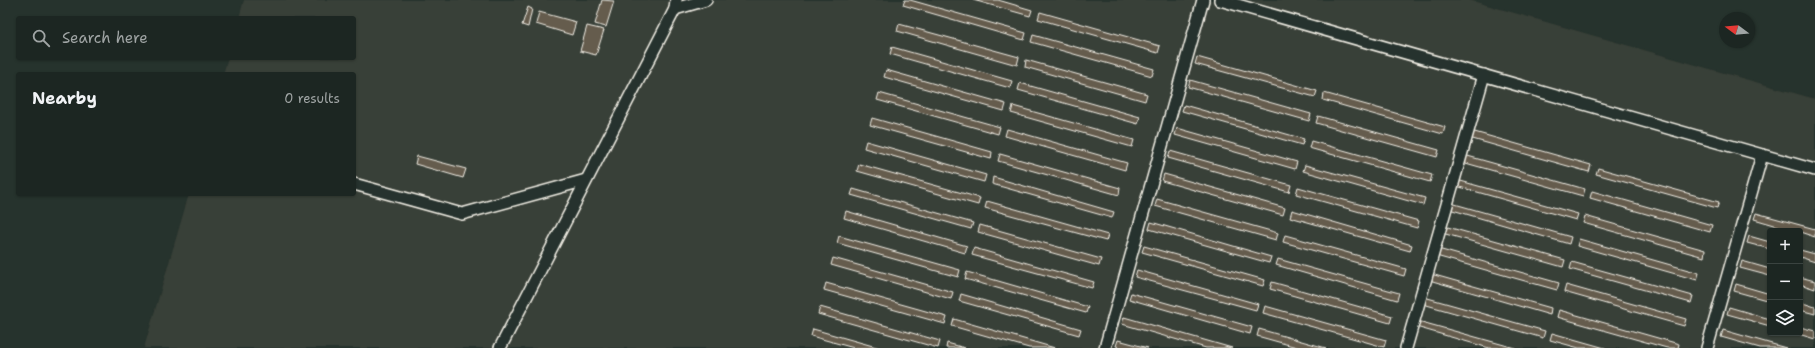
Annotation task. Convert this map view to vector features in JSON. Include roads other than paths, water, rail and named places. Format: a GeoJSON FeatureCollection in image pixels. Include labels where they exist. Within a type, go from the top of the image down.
{"type":"FeatureCollection","features":[{"type":"Feature","properties":{"kind":"lane"},"geometry":{"type":"LineString","coordinates":[[500,348],[675,5],[706,0]]}},
{"type":"Feature","properties":{"kind":"lane"},"geometry":{"type":"LineString","coordinates":[[1105,348],[1203,0]]}},
{"type":"Feature","properties":{"kind":"lane"},"geometry":{"type":"LineString","coordinates":[[1220,0],[1815,170]]}},
{"type":"Feature","properties":{"kind":"lane"},"geometry":{"type":"LineString","coordinates":[[1406,348],[1484,75]]}},
{"type":"Feature","properties":{"kind":"lane"},"geometry":{"type":"LineString","coordinates":[[1708,348],[1762,155]]}},
{"type":"Feature","properties":{"kind":"lane"},"geometry":{"type":"LineString","coordinates":[[356,185],[462,214],[586,180]]}}]}
